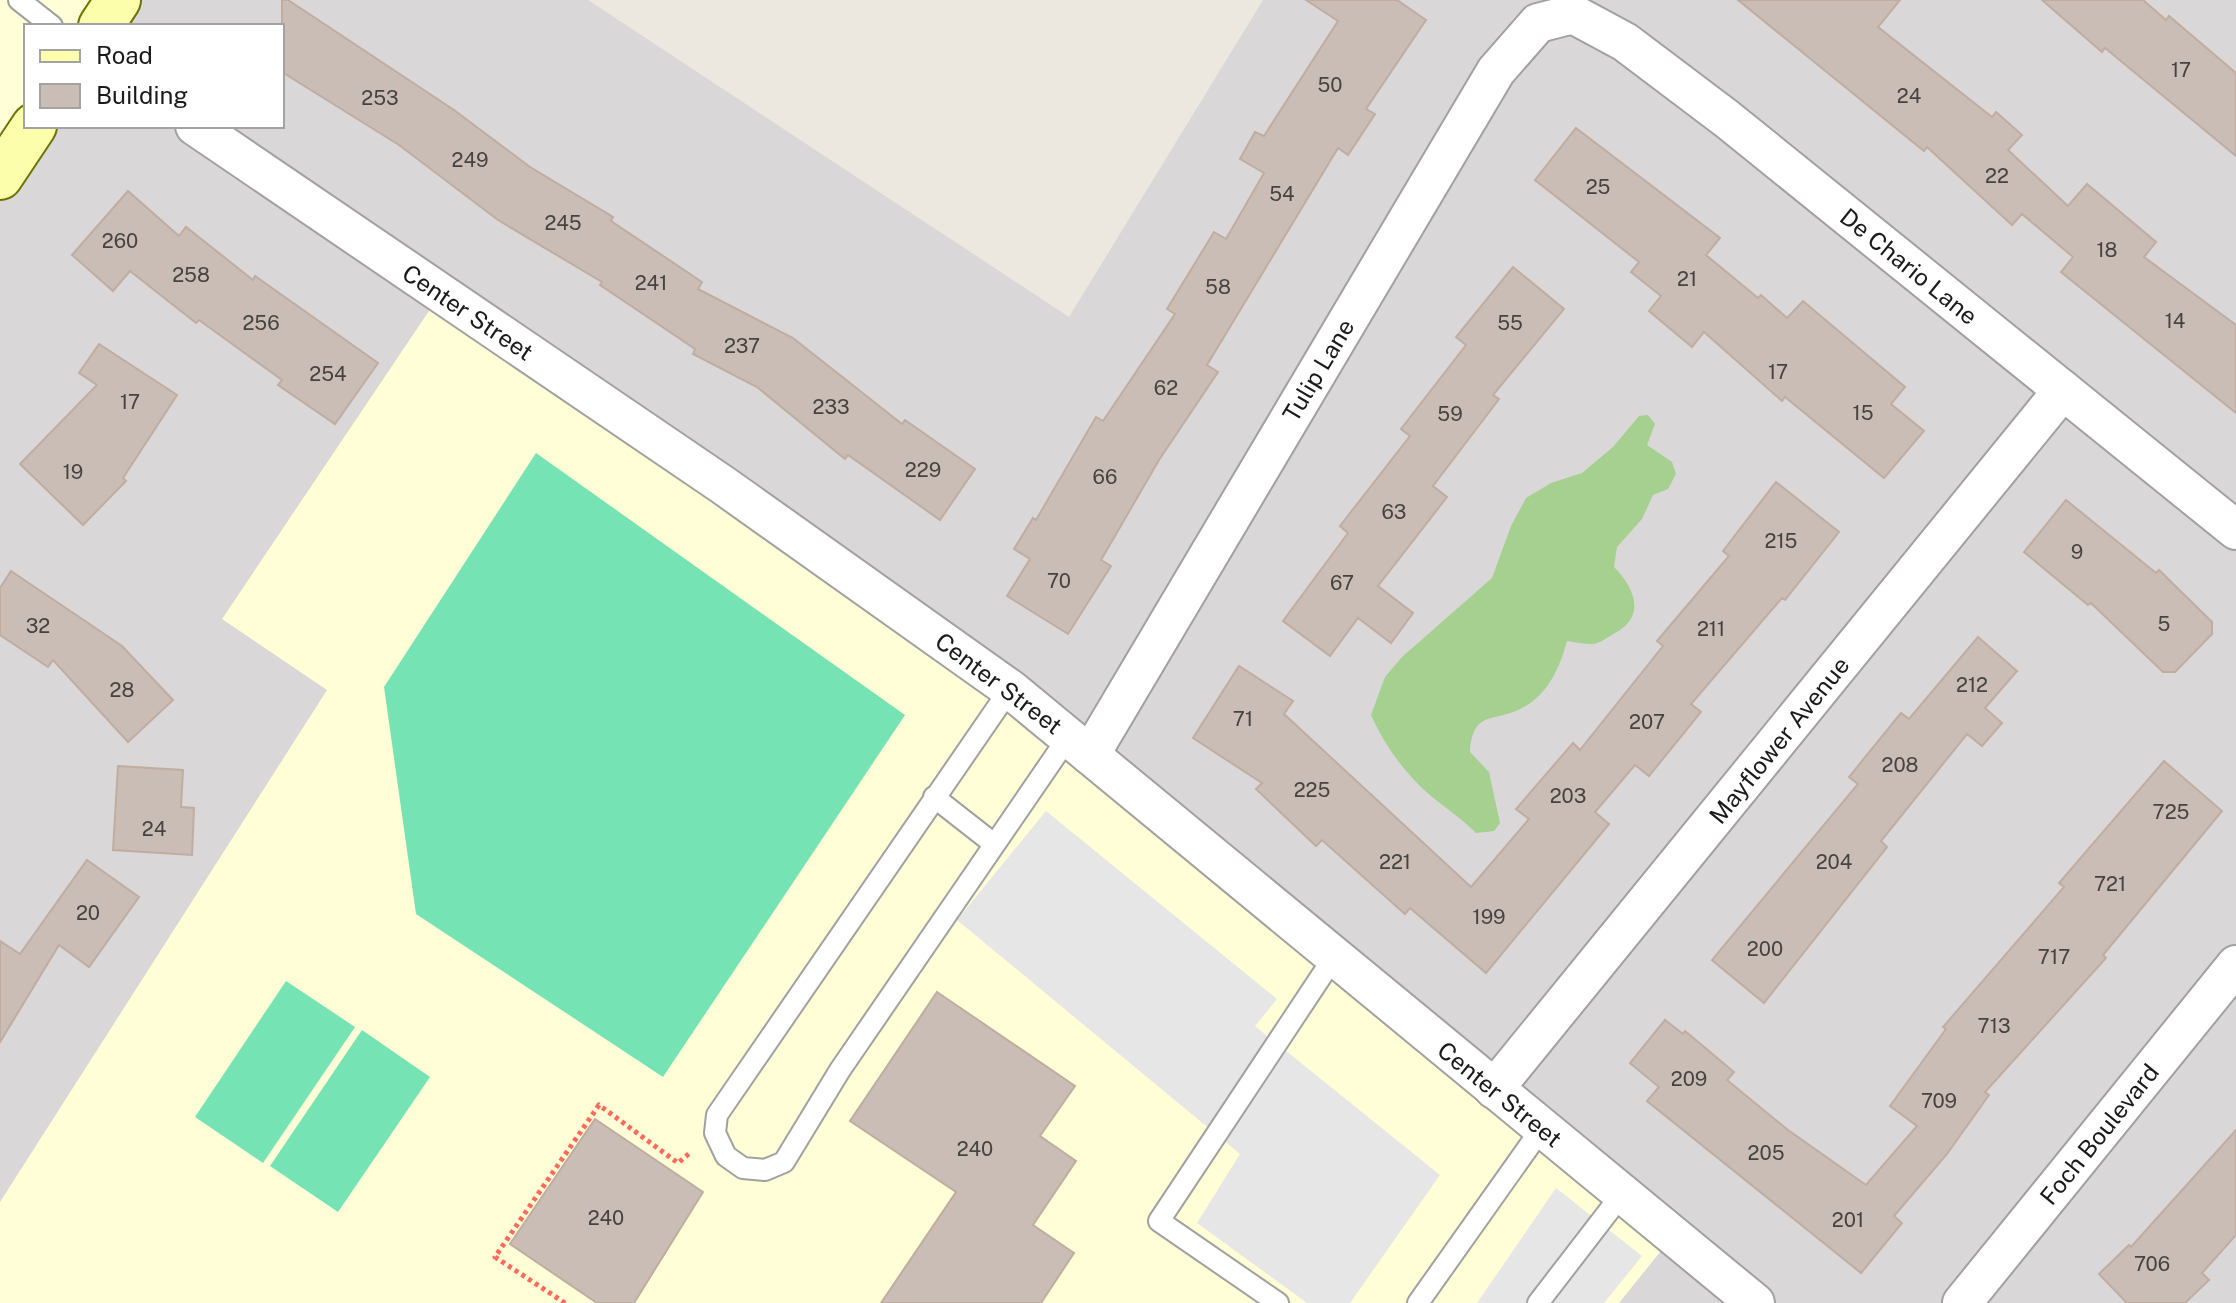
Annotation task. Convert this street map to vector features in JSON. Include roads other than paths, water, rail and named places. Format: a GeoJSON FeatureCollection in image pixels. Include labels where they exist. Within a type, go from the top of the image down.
{"type":"FeatureCollection","features":[{"type":"Feature","properties":{"kind":"main road"},"geometry":{"type":"LineString","coordinates":[[102,24],[118,0]]}},
{"type":"Feature","properties":{"kind":"main road"},"geometry":{"type":"LineString","coordinates":[[0,177],[33,128]]}},
{"type":"Feature","properties":{"kind":"street","name":"De Chario Lane"},"geometry":{"type":"LineString","coordinates":[[1573,14],[1625,42],[1727,119],[2236,530]]}},
{"type":"Feature","properties":{"kind":"street","name":"Tulip Lane"},"geometry":{"type":"LineString","coordinates":[[1080,746],[1496,71],[1538,23],[1573,14]]}},
{"type":"Feature","properties":{"kind":"street","name":"Center Street"},"geometry":{"type":"LineString","coordinates":[[198,128],[723,485],[1010,689],[1755,1303]]}},
{"type":"Feature","properties":{"kind":"street","name":"Mayflower Avenue"},"geometry":{"type":"LineString","coordinates":[[1494,1089],[2063,390]]}},
{"type":"Feature","properties":{"kind":"street","name":"Foch Boulevard"},"geometry":{"type":"LineString","coordinates":[[1962,1303],[2236,965]]}},
{"type":"Feature","properties":{"kind":"lane"},"geometry":{"type":"LineString","coordinates":[[19,0],[49,24]]}},
{"type":"Feature","properties":{"kind":"lane"},"geometry":{"type":"LineString","coordinates":[[1010,689],[717,1115],[715,1133],[726,1156],[743,1168],[765,1170],[784,1162],[840,1070],[994,844],[1080,746]]}},
{"type":"Feature","properties":{"kind":"lane"},"geometry":{"type":"LineString","coordinates":[[934,797],[994,844]]}},
{"type":"Feature","properties":{"kind":"lane"},"geometry":{"type":"LineString","coordinates":[[1278,1303],[1159,1221],[1334,957]]}},
{"type":"Feature","properties":{"kind":"lane"},"geometry":{"type":"LineString","coordinates":[[1418,1303],[1542,1128]]}},
{"type":"Feature","properties":{"kind":"lane"},"geometry":{"type":"LineString","coordinates":[[1538,1303],[1622,1194]]}}]}
